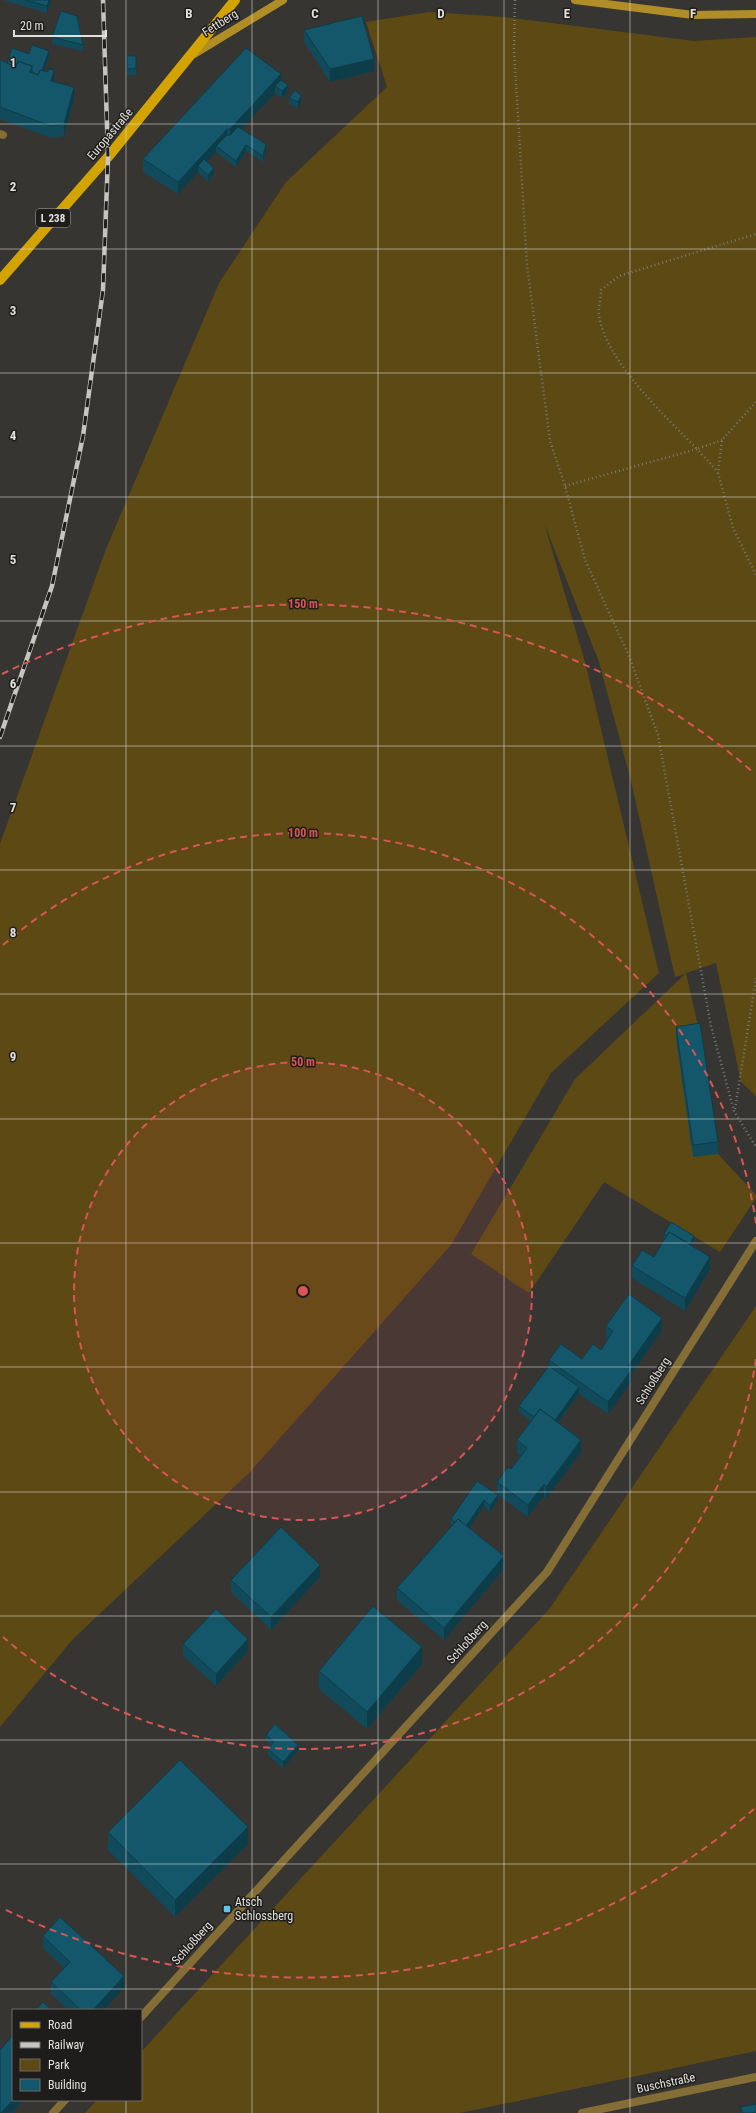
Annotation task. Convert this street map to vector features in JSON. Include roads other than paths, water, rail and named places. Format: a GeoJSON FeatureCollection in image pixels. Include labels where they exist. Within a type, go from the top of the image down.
{"type":"FeatureCollection","features":[{"type":"Feature","properties":{"kind":"main road","name":"Europastraße"},"geometry":{"type":"LineString","coordinates":[[0,280],[108,157],[191,56],[234,0]]}},
{"type":"Feature","properties":{"kind":"main road","name":"Fettberg"},"geometry":{"type":"LineString","coordinates":[[191,56],[283,0]]}},
{"type":"Feature","properties":{"kind":"main road"},"geometry":{"type":"LineString","coordinates":[[575,0],[694,15],[756,14]]}},
{"type":"Feature","properties":{"kind":"street","name":"Schloßberg"},"geometry":{"type":"LineString","coordinates":[[142,2016],[547,1572],[756,1242]]}},
{"type":"Feature","properties":{"kind":"street","name":"Buschstraße"},"geometry":{"type":"LineString","coordinates":[[582,2113],[756,2077]]}},
{"type":"Feature","properties":{"kind":"street"},"geometry":{"type":"LineString","coordinates":[[53,2113],[64,2101]]}},
{"type":"Feature","properties":{"kind":"railway"},"geometry":{"type":"LineString","coordinates":[[0,737],[52,586],[83,436],[103,290],[108,157],[103,0]]}},
{"type":"Feature","properties":{"kind":"place","name":"Atsch Schlossberg"},"geometry":{"type":"Point","coordinates":[227,1909]}}]}
